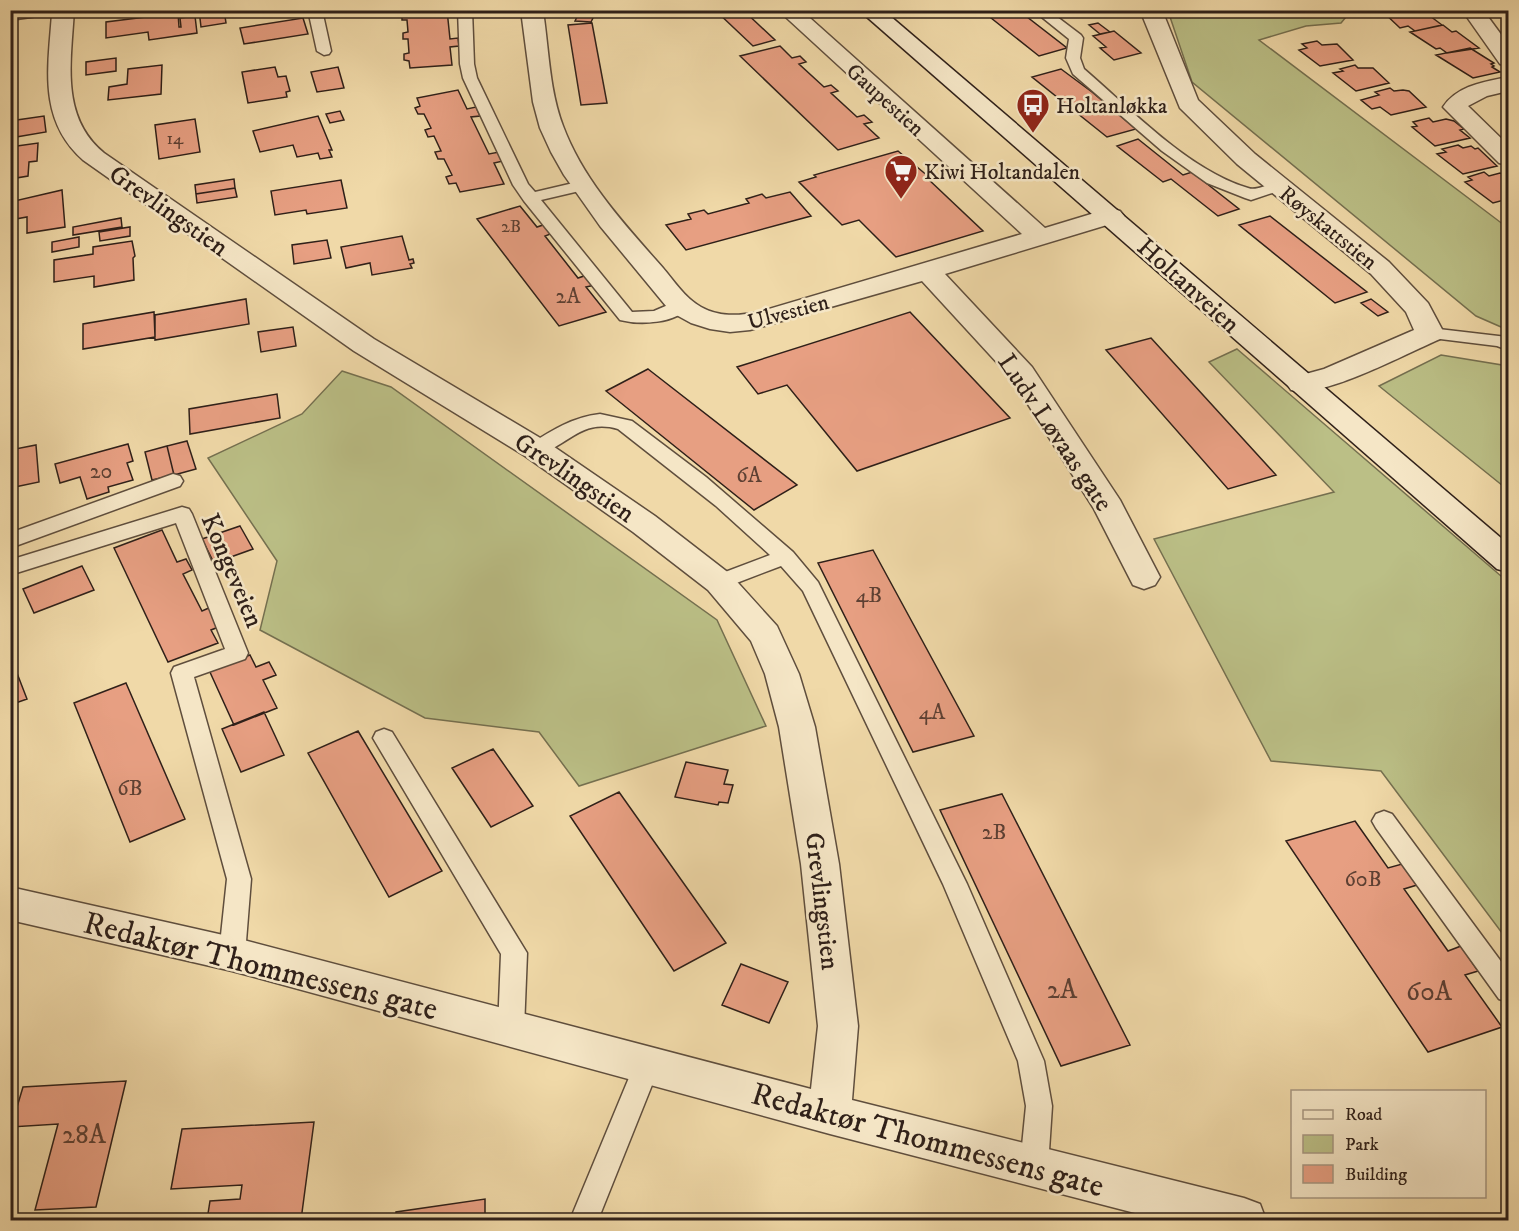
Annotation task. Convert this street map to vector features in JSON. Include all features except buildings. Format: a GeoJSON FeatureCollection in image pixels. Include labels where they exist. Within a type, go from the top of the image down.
{"type":"FeatureCollection","features":[{"type":"Feature","properties":{"kind":"street"},"geometry":{"type":"LineString","coordinates":[[10,14],[44,10]]}},
{"type":"Feature","properties":{"kind":"street","name":"Grevlingstien"},"geometry":{"type":"LineString","coordinates":[[63,10],[60,105],[68,126],[79,143],[112,171],[364,345],[536,449],[644,524],[719,582],[765,635],[782,674],[797,727],[820,864],[838,1026],[830,1114]]}},
{"type":"Feature","properties":{"kind":"street","name":"Gaupestien"},"geometry":{"type":"LineString","coordinates":[[788,10],[1039,236]]}},
{"type":"Feature","properties":{"kind":"street","name":"Holtanveien"},"geometry":{"type":"LineString","coordinates":[[869,10],[1509,561]]}},
{"type":"Feature","properties":{"kind":"street","name":"Røyskattstien"},"geometry":{"type":"LineString","coordinates":[[1151,10],[1188,104],[1278,186],[1380,268],[1418,309],[1430,333]]}},
{"type":"Feature","properties":{"kind":"street"},"geometry":{"type":"LineString","coordinates":[[1472,10],[1509,59]]}},
{"type":"Feature","properties":{"kind":"street","name":"Ulvestien"},"geometry":{"type":"LineString","coordinates":[[533,18],[546,104],[552,128],[582,186],[681,306],[697,317],[717,323],[738,324],[762,320],[1111,216]]}},
{"type":"Feature","properties":{"kind":"street"},"geometry":{"type":"LineString","coordinates":[[1509,84],[1491,87],[1458,101],[1455,107],[1509,158]]}},
{"type":"Feature","properties":{"kind":"street","name":"Ludv Løvaas gate"},"geometry":{"type":"LineString","coordinates":[[928,271],[1022,373],[1109,507],[1144,577]]}},
{"type":"Feature","properties":{"kind":"street"},"geometry":{"type":"LineString","coordinates":[[1301,384],[1334,375],[1430,333]]}},
{"type":"Feature","properties":{"kind":"street","name":"Redaktør Thommessens gate"},"geometry":{"type":"LineString","coordinates":[[10,903],[232,954],[830,1114],[1244,1221]]}},
{"type":"Feature","properties":{"kind":"lane"},"geometry":{"type":"LineString","coordinates":[[315,10],[324,51]]}},
{"type":"Feature","properties":{"kind":"lane"},"geometry":{"type":"LineString","coordinates":[[465,10],[470,78],[520,185],[626,316],[643,319],[661,316],[681,306]]}},
{"type":"Feature","properties":{"kind":"lane"},"geometry":{"type":"LineString","coordinates":[[1039,10],[1076,38],[1073,58],[1078,71],[1167,148],[1213,180],[1251,195],[1278,186]]}},
{"type":"Feature","properties":{"kind":"lane"},"geometry":{"type":"LineString","coordinates":[[530,198],[582,186]]}},
{"type":"Feature","properties":{"kind":"lane"},"geometry":{"type":"LineString","coordinates":[[1430,333],[1501,341],[1509,345]]}},
{"type":"Feature","properties":{"kind":"lane"},"geometry":{"type":"LineString","coordinates":[[536,449],[575,424],[611,419],[625,425],[764,535],[786,556],[810,587],[956,884],[1030,1061],[1039,1106],[1034,1166]]}},
{"type":"Feature","properties":{"kind":"lane"},"geometry":{"type":"LineString","coordinates":[[10,541],[173,481]]}},
{"type":"Feature","properties":{"kind":"lane","name":"Kongeveien"},"geometry":{"type":"LineString","coordinates":[[10,568],[182,514],[237,653],[182,673],[239,879],[232,954]]}},
{"type":"Feature","properties":{"kind":"lane"},"geometry":{"type":"LineString","coordinates":[[719,582],[786,556]]}},
{"type":"Feature","properties":{"kind":"lane"},"geometry":{"type":"LineString","coordinates":[[384,738],[514,953],[511,1029]]}},
{"type":"Feature","properties":{"kind":"lane"},"geometry":{"type":"LineString","coordinates":[[1384,820],[1509,990]]}},
{"type":"Feature","properties":{"kind":"lane"},"geometry":{"type":"LineString","coordinates":[[584,1221],[647,1065]]}},
{"type":"Feature","properties":{"kind":"green space"},"geometry":{"type":"Polygon","coordinates":[[[1168,11],[1351,11],[1341,23],[1306,26],[1259,40],[1508,228],[1508,330],[1476,316],[1192,82],[1168,11]]]}},
{"type":"Feature","properties":{"kind":"green space"},"geometry":{"type":"Polygon","coordinates":[[[1237,349],[1508,582],[1508,941],[1381,771],[1271,761],[1154,539],[1334,492],[1209,362],[1237,349]]]}},
{"type":"Feature","properties":{"kind":"green space"},"geometry":{"type":"Polygon","coordinates":[[[1441,355],[1508,366],[1508,490],[1379,386],[1441,355]]]}},
{"type":"Feature","properties":{"kind":"green space"},"geometry":{"type":"Polygon","coordinates":[[[342,371],[391,387],[717,620],[766,726],[579,786],[539,732],[425,718],[260,630],[277,561],[208,458],[302,414],[342,371]]]}},
{"type":"Feature","properties":{"kind":"place","name":"Holtanløkka"},"geometry":{"type":"Point","coordinates":[1033,134]}},
{"type":"Feature","properties":{"kind":"place","name":"Kiwi Holtandalen"},"geometry":{"type":"Point","coordinates":[901,200]}}]}
